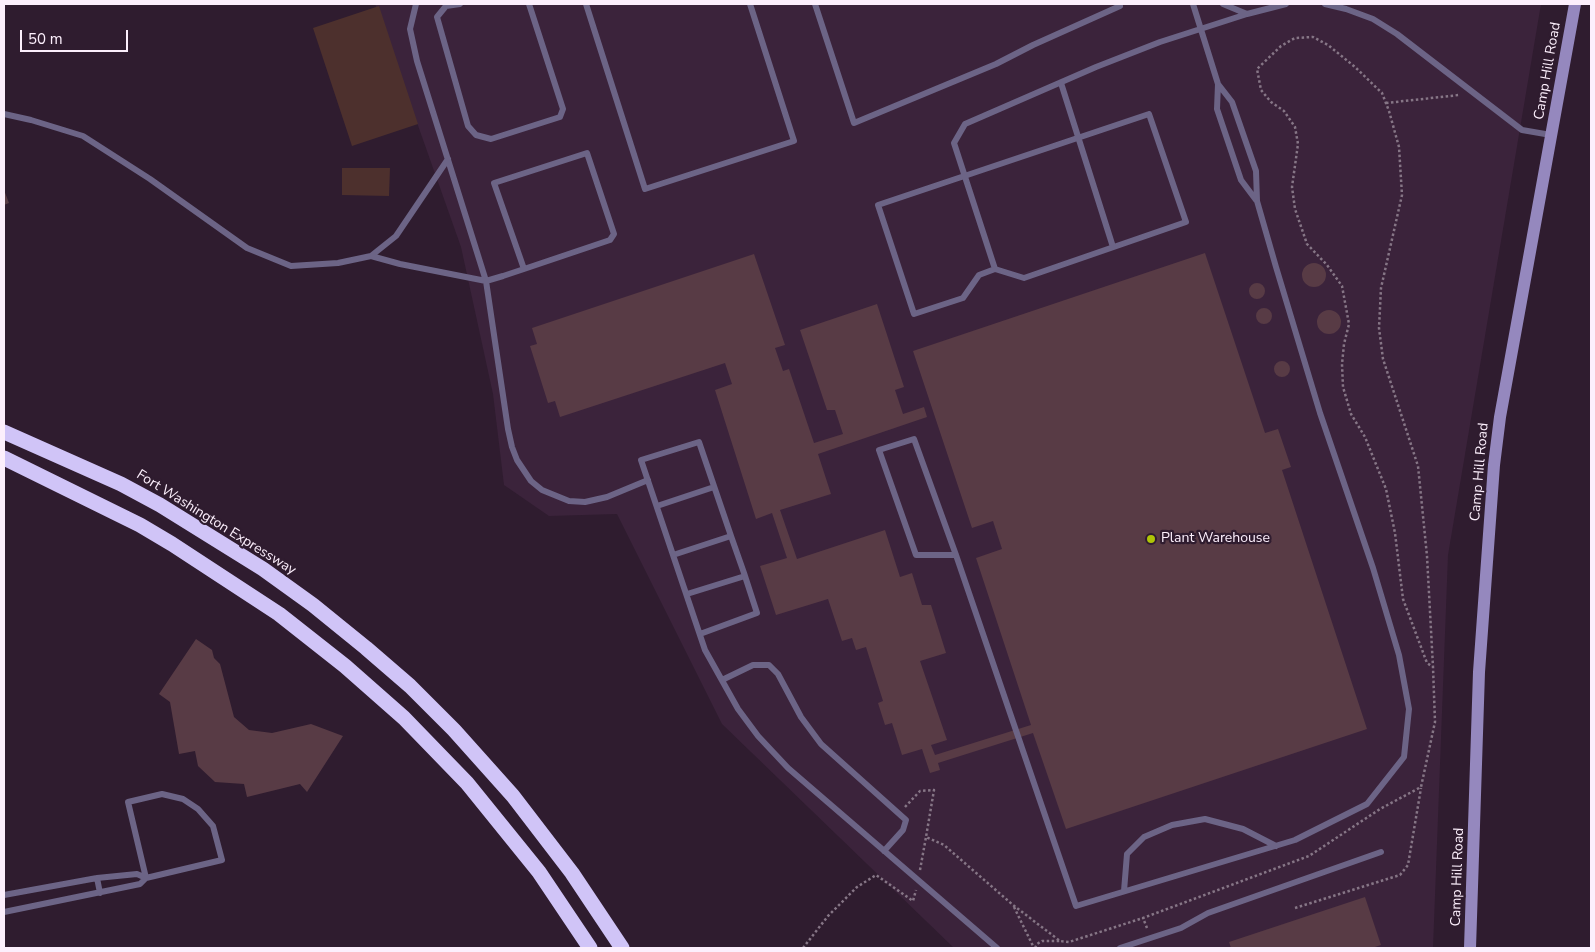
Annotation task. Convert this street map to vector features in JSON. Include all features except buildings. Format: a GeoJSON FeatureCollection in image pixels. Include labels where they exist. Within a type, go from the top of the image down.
{"type":"FeatureCollection","features":[{"type":"Feature","properties":{"kind":"highway","name":"Fort Washington Expressway"},"geometry":{"type":"LineString","coordinates":[[4,432],[121,484],[160,505],[263,568],[366,648],[410,686],[454,730],[513,796],[572,873],[622,948]]}},
{"type":"Feature","properties":{"kind":"highway"},"geometry":{"type":"LineString","coordinates":[[4,458],[114,512],[156,535],[279,614],[345,666],[404,718],[467,783],[539,872],[590,948]]}},
{"type":"Feature","properties":{"kind":"street","name":"Camp Hill Road"},"geometry":{"type":"LineString","coordinates":[[1470,948],[1480,672],[1494,465],[1500,417],[1575,4]]}},
{"type":"Feature","properties":{"kind":"lane"},"geometry":{"type":"LineString","coordinates":[[416,4],[410,29],[416,61],[486,280],[512,447],[519,465],[531,481],[542,490],[568,501],[585,502],[607,497],[648,480]]}},
{"type":"Feature","properties":{"kind":"lane"},"geometry":{"type":"LineString","coordinates":[[460,4],[446,6],[437,17],[468,126],[476,135],[491,139],[560,118],[563,109],[529,4]]}},
{"type":"Feature","properties":{"kind":"lane"},"geometry":{"type":"LineString","coordinates":[[586,4],[645,189],[794,141],[750,4]]}},
{"type":"Feature","properties":{"kind":"lane"},"geometry":{"type":"LineString","coordinates":[[816,4],[854,124],[996,64],[1033,45],[1120,6],[1119,4]]}},
{"type":"Feature","properties":{"kind":"lane"},"geometry":{"type":"LineString","coordinates":[[956,556],[916,555],[879,450],[914,439],[956,556],[1076,906],[1295,840],[1368,804],[1404,757],[1409,709],[1399,655],[1373,568],[1320,413],[1257,201],[1256,171],[1232,102],[1218,84],[1194,4]]}},
{"type":"Feature","properties":{"kind":"lane"},"geometry":{"type":"LineString","coordinates":[[1223,4],[1247,14]]}},
{"type":"Feature","properties":{"kind":"lane"},"geometry":{"type":"LineString","coordinates":[[995,269],[954,143],[965,124],[1160,42],[1200,28],[1286,4]]}},
{"type":"Feature","properties":{"kind":"lane"},"geometry":{"type":"LineString","coordinates":[[1324,4],[1346,9],[1373,20],[1397,34],[1522,130],[1551,135]]}},
{"type":"Feature","properties":{"kind":"lane"},"geometry":{"type":"LineString","coordinates":[[1061,83],[1113,247]]}},
{"type":"Feature","properties":{"kind":"lane"},"geometry":{"type":"LineString","coordinates":[[1218,84],[1217,109],[1241,180],[1257,201]]}},
{"type":"Feature","properties":{"kind":"lane"},"geometry":{"type":"LineString","coordinates":[[4,114],[83,136],[150,179],[247,248],[292,266],[338,263],[371,256],[396,236],[448,159]]}},
{"type":"Feature","properties":{"kind":"lane"},"geometry":{"type":"LineString","coordinates":[[1149,114],[1186,222],[1024,278],[995,269],[979,275],[963,298],[914,314],[878,205],[965,176],[1149,114]]}},
{"type":"Feature","properties":{"kind":"lane"},"geometry":{"type":"LineString","coordinates":[[371,256],[400,264],[486,280],[524,269],[610,240],[614,234],[587,153],[494,183],[524,269]]}},
{"type":"Feature","properties":{"kind":"lane"},"geometry":{"type":"LineString","coordinates":[[700,634],[757,613],[699,442],[641,460],[705,650],[738,709],[774,754],[997,948]]}},
{"type":"Feature","properties":{"kind":"lane"},"geometry":{"type":"LineString","coordinates":[[657,506],[714,487]]}},
{"type":"Feature","properties":{"kind":"lane"},"geometry":{"type":"LineString","coordinates":[[673,555],[731,536]]}},
{"type":"Feature","properties":{"kind":"lane"},"geometry":{"type":"LineString","coordinates":[[687,594],[745,576]]}},
{"type":"Feature","properties":{"kind":"lane"},"geometry":{"type":"LineString","coordinates":[[722,680],[753,665],[769,665],[778,674],[801,718],[821,744],[906,820],[903,830],[884,851]]}},
{"type":"Feature","properties":{"kind":"lane"},"geometry":{"type":"LineString","coordinates":[[4,912],[140,884],[146,878],[222,860],[213,826],[198,809],[183,799],[162,794],[128,802],[146,878]]}},
{"type":"Feature","properties":{"kind":"lane"},"geometry":{"type":"LineString","coordinates":[[1124,891],[1127,854],[1144,837],[1172,825],[1205,819],[1243,829],[1276,846]]}},
{"type":"Feature","properties":{"kind":"lane"},"geometry":{"type":"LineString","coordinates":[[1120,948],[1181,928],[1208,913],[1381,852]]}},
{"type":"Feature","properties":{"kind":"lane"},"geometry":{"type":"LineString","coordinates":[[4,895],[97,878],[137,874],[146,878]]}},
{"type":"Feature","properties":{"kind":"lane"},"geometry":{"type":"LineString","coordinates":[[97,878],[100,893]]}},
{"type":"Feature","properties":{"kind":"path"},"geometry":{"type":"LineString","coordinates":[[1313,37],[1328,45],[1355,67],[1382,93],[1386,103],[1399,147],[1402,195],[1381,288],[1379,328],[1382,359],[1418,466],[1427,556],[1432,667],[1427,663],[1404,600],[1395,532],[1386,489],[1365,437],[1351,414],[1344,387],[1342,364],[1349,324],[1342,286],[1327,265],[1307,244],[1295,209],[1292,187],[1298,144],[1295,126],[1284,112],[1271,102],[1261,90],[1256,69],[1281,46],[1295,38],[1313,37]]}},
{"type":"Feature","properties":{"kind":"path"},"geometry":{"type":"LineString","coordinates":[[1386,103],[1474,93]]}},
{"type":"Feature","properties":{"kind":"path"},"geometry":{"type":"LineString","coordinates":[[803,948],[828,916],[856,887],[876,875],[913,901],[934,790],[920,791],[899,814]]}},
{"type":"Feature","properties":{"kind":"path"},"geometry":{"type":"LineString","coordinates":[[926,837],[944,845],[1013,905],[1060,941]]}},
{"type":"Feature","properties":{"kind":"path"},"geometry":{"type":"LineString","coordinates":[[1013,905],[1035,948],[1042,941],[1070,942],[1143,918]]}},
{"type":"Feature","properties":{"kind":"shaded area"},"geometry":{"type":"Polygon","coordinates":[[[375,4],[1541,4],[1448,555],[1433,948],[954,948],[722,724],[617,514],[549,516],[504,485],[493,394],[461,247],[375,4]]]}},
{"type":"Feature","properties":{"kind":"shaded area"},"geometry":{"type":"Polygon","coordinates":[[[379,6],[418,124],[352,146],[313,28],[379,6]]]}},
{"type":"Feature","properties":{"kind":"shaded area"},"geometry":{"type":"Polygon","coordinates":[[[342,168],[390,168],[389,196],[342,195],[342,168]]]}},
{"type":"Feature","properties":{"kind":"place","name":"Plant Warehouse"},"geometry":{"type":"Point","coordinates":[1151,539]}}]}
